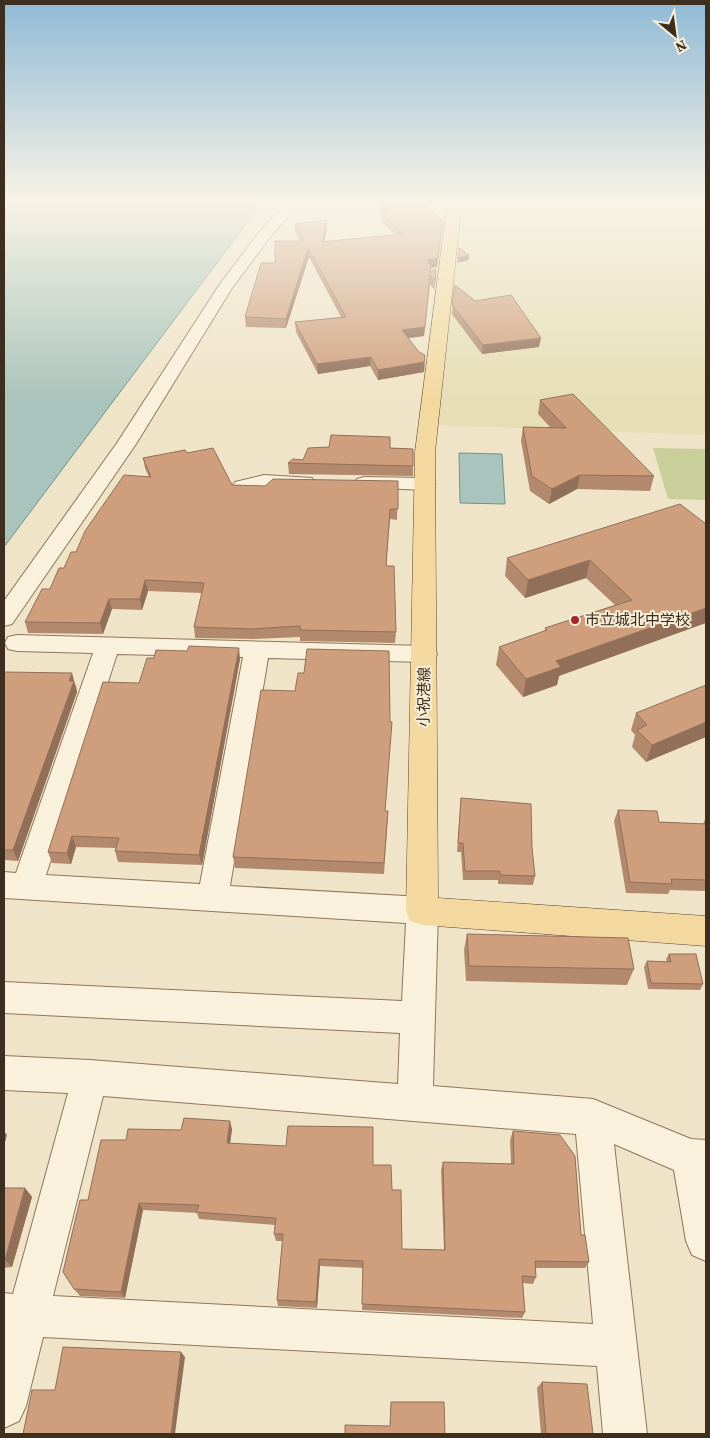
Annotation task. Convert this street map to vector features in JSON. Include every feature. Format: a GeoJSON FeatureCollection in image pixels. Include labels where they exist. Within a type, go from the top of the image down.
{"type":"FeatureCollection","features":[{"type":"Feature","properties":{"kind":"main road","name":"小祝港線"},"geometry":{"type":"LineString","coordinates":[[422,911],[425,452],[447,267]]}},
{"type":"Feature","properties":{"kind":"main road"},"geometry":{"type":"LineString","coordinates":[[422,911],[706,931]]}},
{"type":"Feature","properties":{"kind":"street"},"geometry":{"type":"LineString","coordinates":[[4,618],[126,444],[225,287],[240,267]]}},
{"type":"Feature","properties":{"kind":"street"},"geometry":{"type":"LineString","coordinates":[[242,486],[264,481],[321,482]]}},
{"type":"Feature","properties":{"kind":"street"},"geometry":{"type":"LineString","coordinates":[[350,483],[425,484]]}},
{"type":"Feature","properties":{"kind":"street"},"geometry":{"type":"LineString","coordinates":[[17,643],[425,654]]}},
{"type":"Feature","properties":{"kind":"street"},"geometry":{"type":"LineString","coordinates":[[108,645],[15,886],[422,911],[415,1102]]}},
{"type":"Feature","properties":{"kind":"street"},"geometry":{"type":"LineString","coordinates":[[213,898],[257,649]]}},
{"type":"Feature","properties":{"kind":"street"},"geometry":{"type":"LineString","coordinates":[[4,997],[418,1018]]}},
{"type":"Feature","properties":{"kind":"street"},"geometry":{"type":"LineString","coordinates":[[4,1073],[90,1077],[593,1117],[699,1159],[706,1241]]}},
{"type":"Feature","properties":{"kind":"street"},"geometry":{"type":"LineString","coordinates":[[4,1406],[16,1315],[90,1077]]}},
{"type":"Feature","properties":{"kind":"street"},"geometry":{"type":"LineString","coordinates":[[593,1117],[625,1434]]}},
{"type":"Feature","properties":{"kind":"street"},"geometry":{"type":"LineString","coordinates":[[16,1315],[616,1346]]}},
{"type":"Feature","properties":{"kind":"shaded area"},"geometry":{"type":"Polygon","coordinates":[[[452,267],[706,267],[706,435],[433,425],[452,267]]]}},
{"type":"Feature","properties":{"kind":"green space"},"geometry":{"type":"Polygon","coordinates":[[[653,448],[706,449],[706,500],[668,499],[653,448]]]}},
{"type":"Feature","properties":{"kind":"water"},"geometry":{"type":"Polygon","coordinates":[[[4,267],[214,267],[4,547],[4,267]]]}},
{"type":"Feature","properties":{"kind":"water"},"geometry":{"type":"Polygon","coordinates":[[[459,453],[502,454],[505,504],[460,503],[459,453]]]}},
{"type":"Feature","properties":{"kind":"building"},"geometry":{"type":"Polygon","coordinates":[[[260,267],[302,267],[286,319],[245,317],[260,267]]]}},
{"type":"Feature","properties":{"kind":"building"},"geometry":{"type":"Polygon","coordinates":[[[319,267],[431,267],[430,273],[436,270],[435,281],[430,275],[425,327],[402,330],[419,352],[425,355],[424,362],[378,370],[371,357],[317,364],[295,322],[346,317],[319,267]]]}},
{"type":"Feature","properties":{"kind":"building"},"geometry":{"type":"Polygon","coordinates":[[[455,285],[475,301],[511,295],[541,338],[483,345],[452,305],[455,285]]]}},
{"type":"Feature","properties":{"kind":"building"},"geometry":{"type":"Polygon","coordinates":[[[573,394],[654,476],[580,475],[552,489],[532,476],[523,427],[566,428],[540,400],[573,394]]]}},
{"type":"Feature","properties":{"kind":"building"},"geometry":{"type":"Polygon","coordinates":[[[331,435],[390,437],[390,448],[413,449],[413,466],[288,463],[293,459],[303,460],[308,448],[329,447],[331,435]]]}},
{"type":"Feature","properties":{"kind":"building"},"geometry":{"type":"Polygon","coordinates":[[[213,448],[232,485],[265,486],[273,479],[398,481],[398,509],[390,509],[386,566],[394,566],[396,632],[300,630],[300,626],[252,629],[194,627],[204,583],[145,580],[140,599],[109,599],[100,623],[25,622],[42,589],[50,589],[59,568],[64,568],[71,552],[76,552],[85,531],[124,475],[151,477],[143,458],[185,450],[187,453],[213,448]]]}},
{"type":"Feature","properties":{"kind":"building"},"geometry":{"type":"Polygon","coordinates":[[[680,504],[706,524],[706,608],[556,661],[561,667],[526,679],[499,647],[547,630],[545,628],[632,600],[590,560],[528,580],[507,558],[680,504]]]}},
{"type":"Feature","properties":{"kind":"building"},"geometry":{"type":"Polygon","coordinates":[[[189,646],[239,648],[199,855],[115,851],[119,838],[72,836],[67,853],[48,852],[103,682],[139,683],[147,658],[154,658],[156,650],[187,651],[189,646]]]}},
{"type":"Feature","properties":{"kind":"building"},"geometry":{"type":"Polygon","coordinates":[[[307,649],[389,651],[390,722],[392,722],[385,811],[388,811],[384,863],[233,857],[261,690],[295,691],[298,673],[304,673],[307,649]]]}},
{"type":"Feature","properties":{"kind":"building"},"geometry":{"type":"Polygon","coordinates":[[[4,672],[72,673],[69,681],[74,681],[13,850],[4,850],[4,672]]]}},
{"type":"Feature","properties":{"kind":"building"},"geometry":{"type":"Polygon","coordinates":[[[706,685],[706,722],[652,745],[637,730],[647,725],[636,713],[706,685]]]}},
{"type":"Feature","properties":{"kind":"building"},"geometry":{"type":"Polygon","coordinates":[[[461,798],[531,804],[535,876],[500,875],[500,871],[465,871],[463,843],[458,843],[461,798]]]}},
{"type":"Feature","properties":{"kind":"building"},"geometry":{"type":"Polygon","coordinates":[[[618,810],[657,811],[659,822],[706,824],[706,880],[671,879],[672,884],[630,882],[618,810]]]}},
{"type":"Feature","properties":{"kind":"building"},"geometry":{"type":"Polygon","coordinates":[[[467,934],[628,938],[634,969],[469,966],[467,934]]]}},
{"type":"Feature","properties":{"kind":"building"},"geometry":{"type":"Polygon","coordinates":[[[669,954],[696,954],[703,984],[651,983],[647,961],[671,962],[669,954]]]}},
{"type":"Feature","properties":{"kind":"building"},"geometry":{"type":"Polygon","coordinates":[[[184,1118],[230,1121],[227,1143],[286,1146],[288,1126],[373,1127],[373,1165],[391,1165],[392,1190],[401,1190],[402,1249],[445,1250],[443,1162],[514,1164],[513,1131],[560,1135],[575,1156],[581,1235],[585,1235],[589,1262],[535,1261],[536,1277],[522,1276],[525,1312],[362,1304],[363,1261],[319,1259],[316,1302],[277,1300],[283,1234],[274,1234],[276,1218],[196,1212],[199,1205],[139,1203],[121,1292],[74,1289],[63,1272],[80,1200],[88,1200],[101,1140],[126,1140],[128,1129],[181,1130],[184,1118]]]}},
{"type":"Feature","properties":{"kind":"building"},"geometry":{"type":"Polygon","coordinates":[[[4,1188],[25,1188],[5,1260],[4,1260],[4,1188]]]}},
{"type":"Feature","properties":{"kind":"building"},"geometry":{"type":"Polygon","coordinates":[[[63,1347],[181,1352],[171,1434],[23,1434],[32,1390],[55,1390],[63,1347]]]}},
{"type":"Feature","properties":{"kind":"building"},"geometry":{"type":"Polygon","coordinates":[[[542,1382],[587,1384],[593,1434],[546,1434],[542,1382]]]}},
{"type":"Feature","properties":{"kind":"building"},"geometry":{"type":"Polygon","coordinates":[[[391,1402],[444,1402],[445,1434],[345,1434],[345,1425],[390,1426],[391,1402]]]}},
{"type":"Feature","properties":{"kind":"place","name":"市立城北中学校"},"geometry":{"type":"Point","coordinates":[575,620]}}]}
